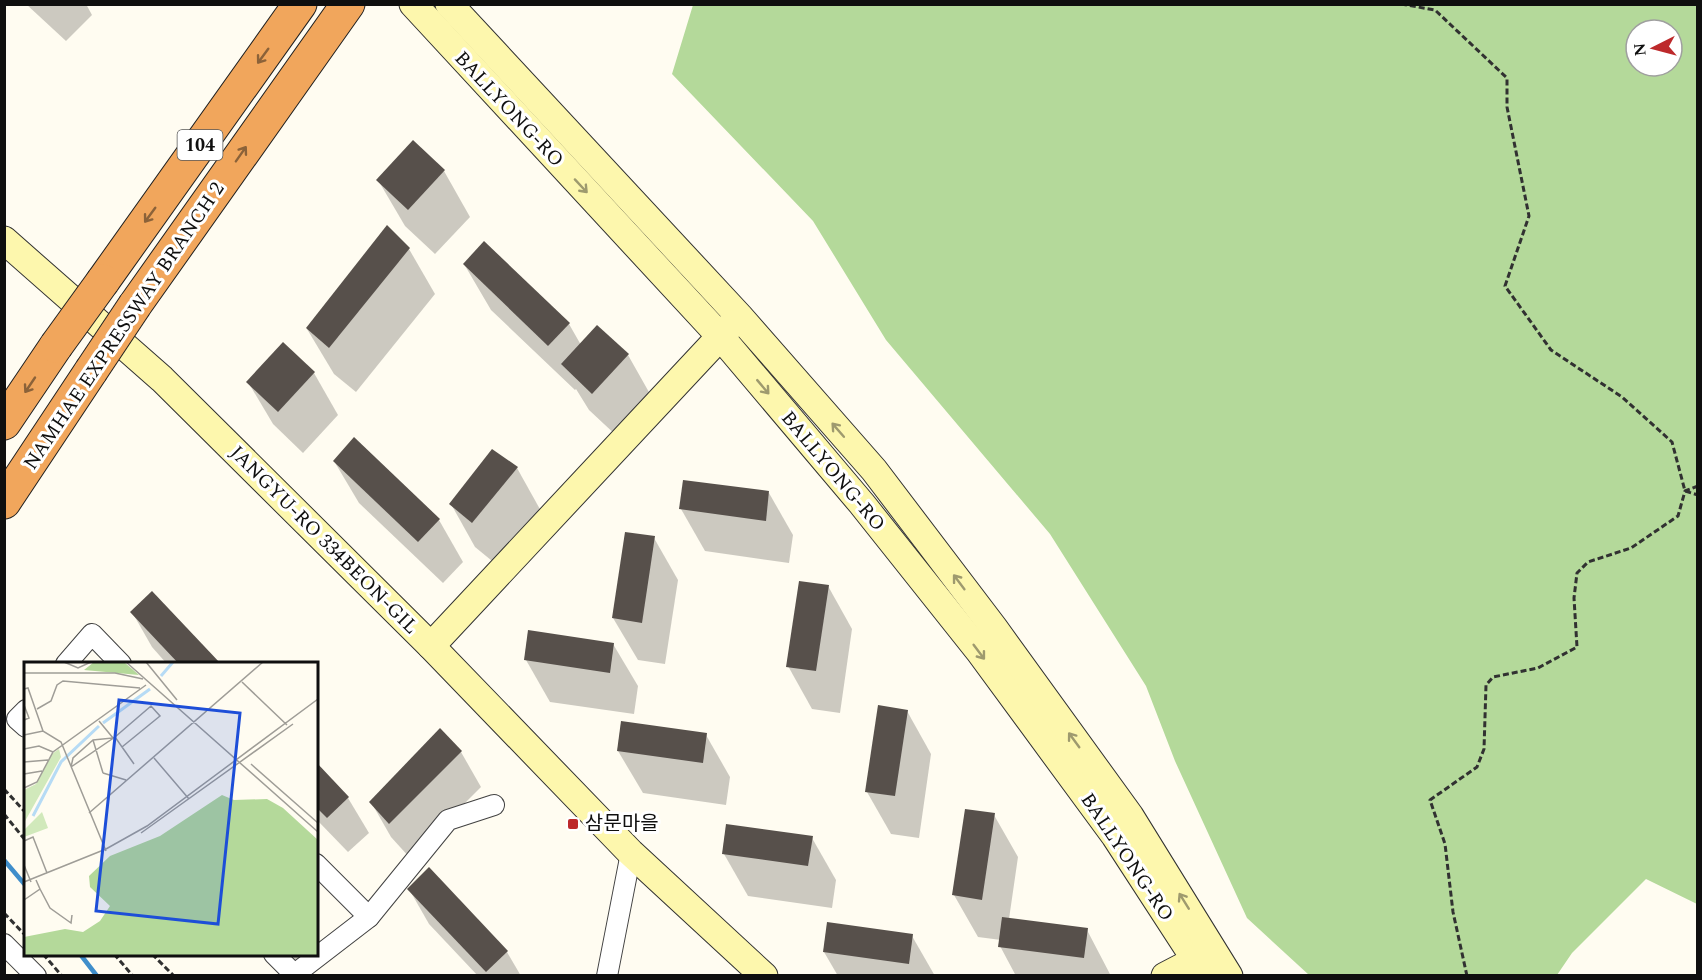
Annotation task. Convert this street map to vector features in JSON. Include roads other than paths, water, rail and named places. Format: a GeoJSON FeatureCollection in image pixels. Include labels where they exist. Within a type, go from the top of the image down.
{"type":"FeatureCollection","features":[{"type":"Feature","properties":{"kind":"highway","name":"NAMHAE EXPRESSWAY BRANCH 2"},"geometry":{"type":"LineString","coordinates":[[4,502],[135,305],[348,4]]}},
{"type":"Feature","properties":{"kind":"highway","name":"NAMHAE EXPRESSWAY BRANCH 2"},"geometry":{"type":"LineString","coordinates":[[4,423],[56,346],[299,6]]}},
{"type":"Feature","properties":{"kind":"street","name":"BALLYONG-RO"},"geometry":{"type":"LineString","coordinates":[[413,4],[720,336],[861,504],[979,651],[1211,968]]}},
{"type":"Feature","properties":{"kind":"street","name":"BALLYONG-RO"},"geometry":{"type":"LineString","coordinates":[[449,4],[739,316],[874,470],[994,628],[1130,816],[1211,968]]}},
{"type":"Feature","properties":{"kind":"street","name":"JANGYU-RO 334BEON-GIL"},"geometry":{"type":"LineString","coordinates":[[4,240],[162,379],[431,646],[631,853],[764,975]]}},
{"type":"Feature","properties":{"kind":"street"},"geometry":{"type":"LineString","coordinates":[[431,646],[739,316]]}},
{"type":"Feature","properties":{"kind":"street"},"geometry":{"type":"LineString","coordinates":[[67,662],[92,634],[120,662]]}},
{"type":"Feature","properties":{"kind":"street"},"geometry":{"type":"LineString","coordinates":[[24,712],[17,719],[24,725]]}},
{"type":"Feature","properties":{"kind":"street"},"geometry":{"type":"LineString","coordinates":[[276,956],[295,975],[369,917],[448,819],[494,805]]}},
{"type":"Feature","properties":{"kind":"street"},"geometry":{"type":"LineString","coordinates":[[607,975],[631,853]]}},
{"type":"Feature","properties":{"kind":"street"},"geometry":{"type":"LineString","coordinates":[[318,866],[369,917]]}},
{"type":"Feature","properties":{"kind":"street"},"geometry":{"type":"LineString","coordinates":[[4,944],[36,975]]}},
{"type":"Feature","properties":{"kind":"street"},"geometry":{"type":"LineString","coordinates":[[1165,975],[1211,968]]}},
{"type":"Feature","properties":{"kind":"waterway"},"geometry":{"type":"LineString","coordinates":[[4,860],[24,884]]}},
{"type":"Feature","properties":{"kind":"waterway"},"geometry":{"type":"LineString","coordinates":[[82,956],[97,976]]}},
{"type":"Feature","properties":{"kind":"place","name":"삼문마을"},"geometry":{"type":"Point","coordinates":[573,824]}}]}
